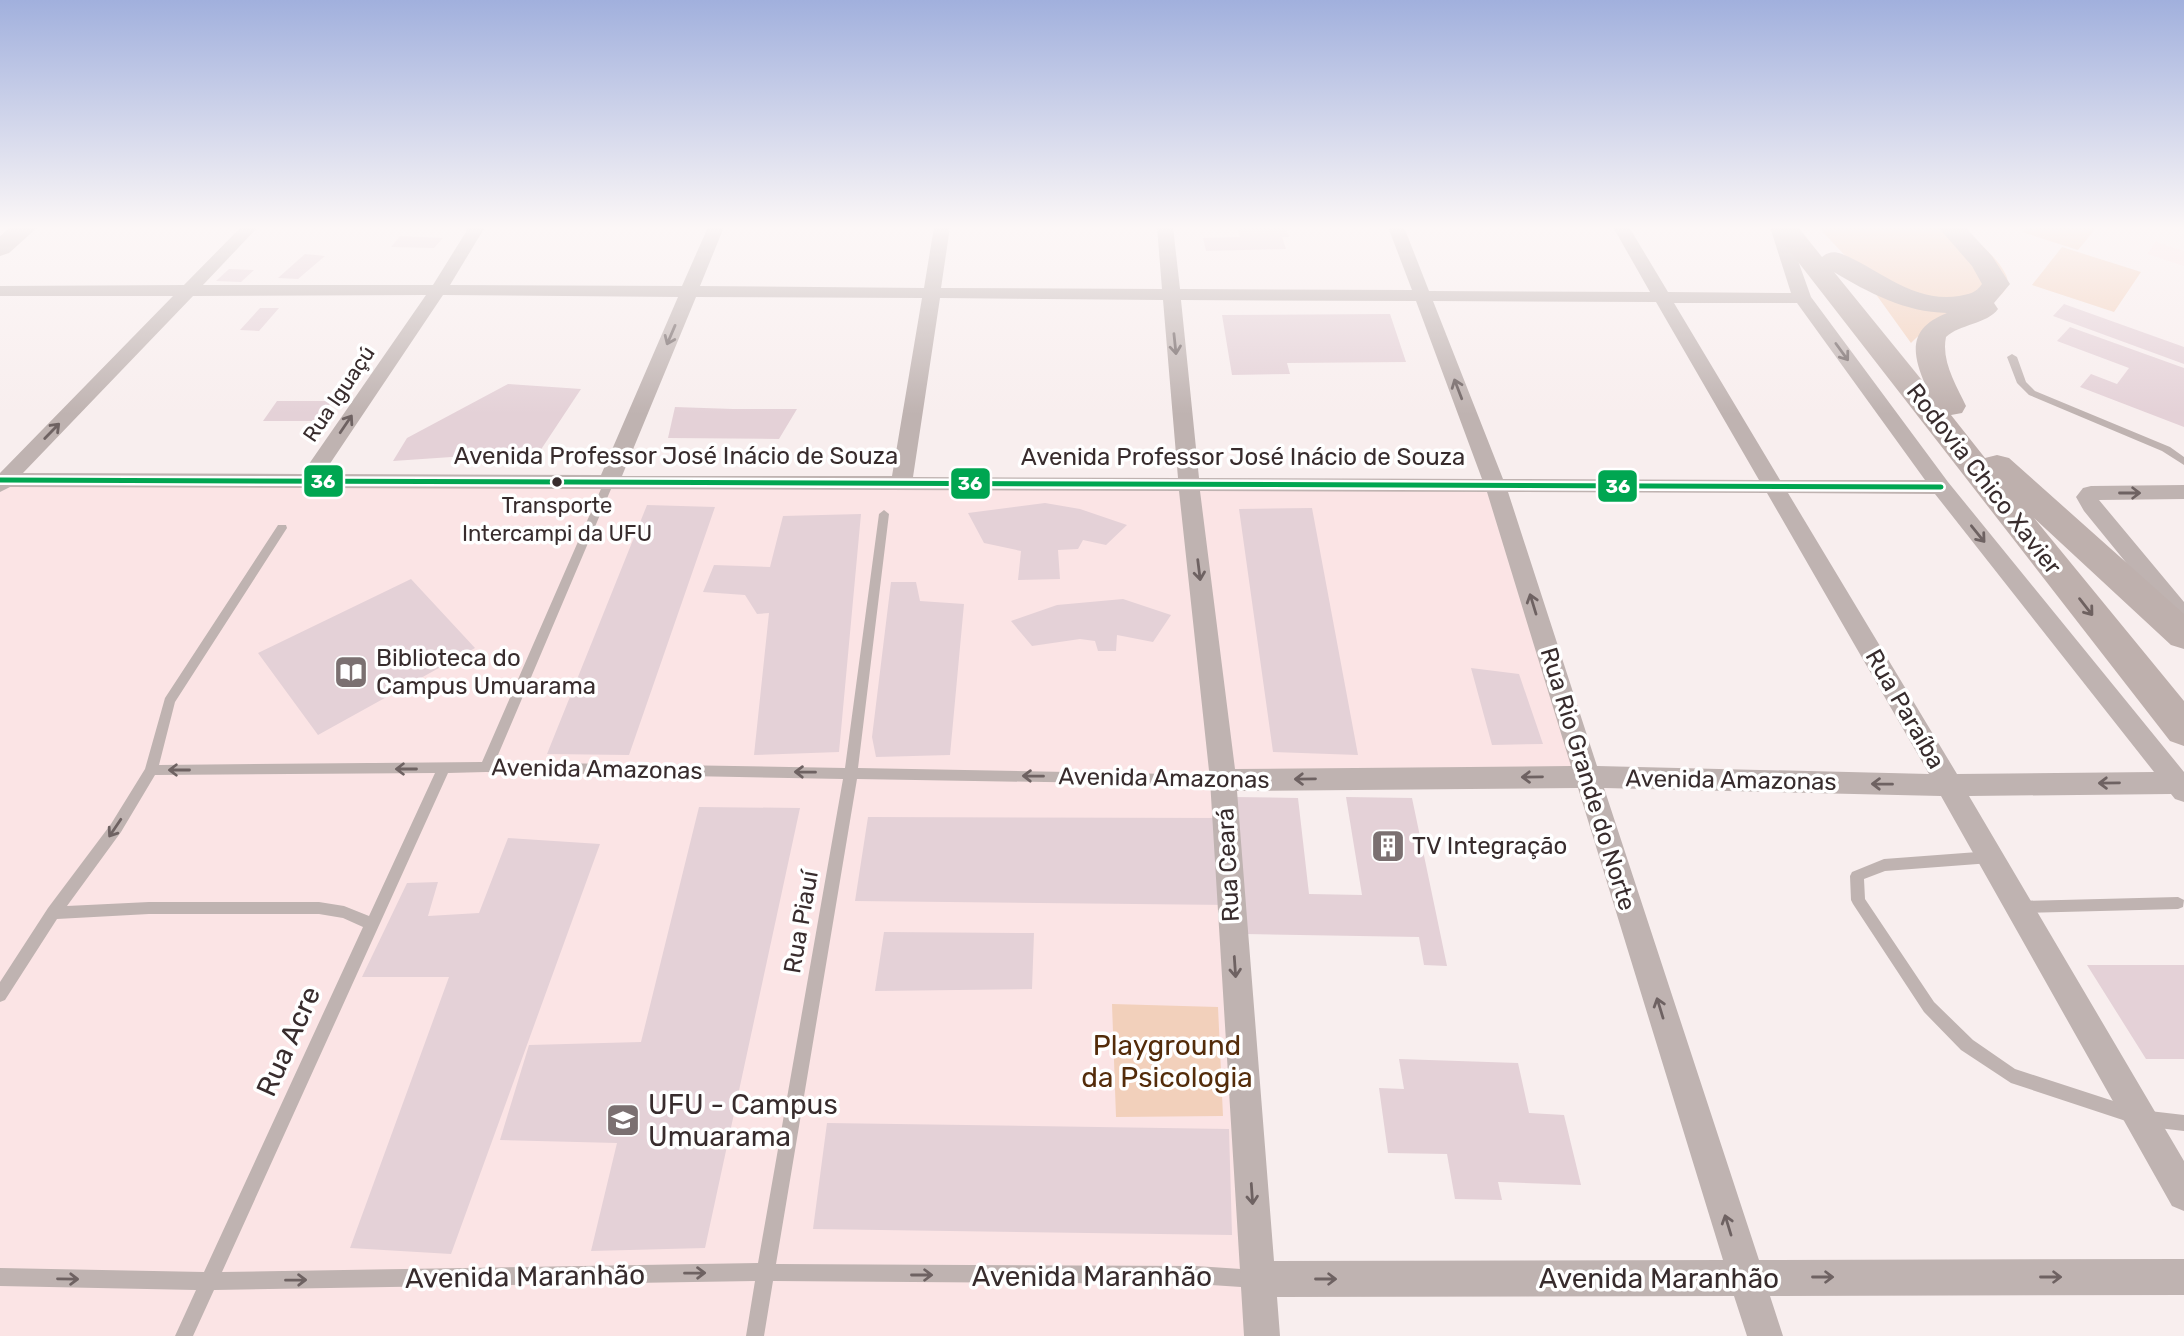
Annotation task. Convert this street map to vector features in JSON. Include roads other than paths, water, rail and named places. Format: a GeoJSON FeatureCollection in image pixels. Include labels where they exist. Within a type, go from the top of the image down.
{"type":"FeatureCollection","features":[{"type":"Feature","properties":{"kind":"highway","name":"Rodovia Chico Xavier"},"geometry":{"type":"LineString","coordinates":[[1834,289],[2184,730]]}},
{"type":"Feature","properties":{"kind":"highway","name":"Rodovia Chico Xavier"},"geometry":{"type":"LineString","coordinates":[[1857,289],[1997,465],[2184,690]]}},
{"type":"Feature","properties":{"kind":"highway"},"geometry":{"type":"LineString","coordinates":[[1889,289],[1912,299],[1961,305],[1981,300],[1992,294],[1994,289]]}},
{"type":"Feature","properties":{"kind":"highway"},"geometry":{"type":"LineString","coordinates":[[1951,406],[1929,356],[1934,333],[1940,327],[1996,303],[2013,289]]}},
{"type":"Feature","properties":{"kind":"highway"},"geometry":{"type":"LineString","coordinates":[[1997,465],[2184,635]]}},
{"type":"Feature","properties":{"kind":"street"},"geometry":{"type":"LineString","coordinates":[[2,482],[191,289]]}},
{"type":"Feature","properties":{"kind":"street"},"geometry":{"type":"LineString","coordinates":[[902,482],[933,289]]}},
{"type":"Feature","properties":{"kind":"street","name":"Rua Ceará"},"geometry":{"type":"LineString","coordinates":[[1170,289],[1223,780],[1262,1336]]}},
{"type":"Feature","properties":{"kind":"street","name":"Rua Rio Grande do Norte"},"geometry":{"type":"LineString","coordinates":[[1419,289],[1495,485],[1744,1277],[1765,1336]]}},
{"type":"Feature","properties":{"kind":"street","name":"Rua Paraíba"},"geometry":{"type":"LineString","coordinates":[[1659,289],[1991,857],[2184,1194]]}},
{"type":"Feature","properties":{"kind":"street"},"geometry":{"type":"LineString","coordinates":[[1799,289],[1802,298],[1941,487],[2182,786]]}},
{"type":"Feature","properties":{"kind":"street"},"geometry":{"type":"LineString","coordinates":[[0,291],[438,290],[1802,298]]}},
{"type":"Feature","properties":{"kind":"street","name":"Rua Iguaçú"},"geometry":{"type":"LineString","coordinates":[[308,481],[438,290]]}},
{"type":"Feature","properties":{"kind":"street"},"geometry":{"type":"LineString","coordinates":[[608,482],[689,292]]}},
{"type":"Feature","properties":{"kind":"street","name":"Avenida Professor José Inácio de Souza"},"geometry":{"type":"LineString","coordinates":[[2,482],[902,482],[1941,487]]}},
{"type":"Feature","properties":{"kind":"street"},"geometry":{"type":"LineString","coordinates":[[2184,492],[2091,493],[2087,497],[2184,618]]}},
{"type":"Feature","properties":{"kind":"street","name":"Avenida Amazonas"},"geometry":{"type":"LineString","coordinates":[[1223,780],[1587,777],[1949,785],[2182,786]]}},
{"type":"Feature","properties":{"kind":"street","name":"Avenida Maranhão"},"geometry":{"type":"LineString","coordinates":[[1258,1279],[2184,1277]]}},
{"type":"Feature","properties":{"kind":"lane"},"geometry":{"type":"LineString","coordinates":[[2012,357],[2022,383],[2032,393],[2156,445],[2184,462]]}},
{"type":"Feature","properties":{"kind":"lane"},"geometry":{"type":"LineString","coordinates":[[486,767],[608,482]]}},
{"type":"Feature","properties":{"kind":"lane","name":"Rua Piauí"},"geometry":{"type":"LineString","coordinates":[[755,1336],[850,773],[884,514]]}},
{"type":"Feature","properties":{"kind":"lane"},"geometry":{"type":"LineString","coordinates":[[0,995],[53,913],[116,828],[151,770],[169,701],[282,528]]}},
{"type":"Feature","properties":{"kind":"lane","name":"Avenida Amazonas"},"geometry":{"type":"LineString","coordinates":[[151,770],[486,767],[1223,780]]}},
{"type":"Feature","properties":{"kind":"lane","name":"Rua Acre"},"geometry":{"type":"LineString","coordinates":[[184,1336],[443,769]]}},
{"type":"Feature","properties":{"kind":"lane"},"geometry":{"type":"LineString","coordinates":[[1991,857],[1884,865],[1857,876],[1857,900],[1929,1007],[1967,1045],[2011,1075],[2141,1118],[2184,1123]]}},
{"type":"Feature","properties":{"kind":"lane"},"geometry":{"type":"LineString","coordinates":[[2019,906],[2182,904]]}},
{"type":"Feature","properties":{"kind":"lane"},"geometry":{"type":"LineString","coordinates":[[53,913],[149,908],[318,908],[344,912],[372,923]]}},
{"type":"Feature","properties":{"kind":"lane","name":"Avenida Maranhão"},"geometry":{"type":"LineString","coordinates":[[0,1277],[210,1281],[704,1272],[766,1275],[1196,1275],[1258,1279]]}},
{"type":"Feature","properties":{"kind":"place","name":"Transporte Intercampi da UFU"},"geometry":{"type":"Point","coordinates":[557,482]}},
{"type":"Feature","properties":{"kind":"place","name":"Biblioteca do Campus Umuarama"},"geometry":{"type":"Point","coordinates":[351,672]}},
{"type":"Feature","properties":{"kind":"place","name":"TV Integração"},"geometry":{"type":"Point","coordinates":[1388,846]}},
{"type":"Feature","properties":{"kind":"place","name":"UFU - Campus Umuarama"},"geometry":{"type":"Point","coordinates":[623,1120]}},
{"type":"Feature","properties":{"kind":"park label","name":"Playground da Psicologia"},"geometry":{"type":"Point","coordinates":[1167,1061]}}]}
